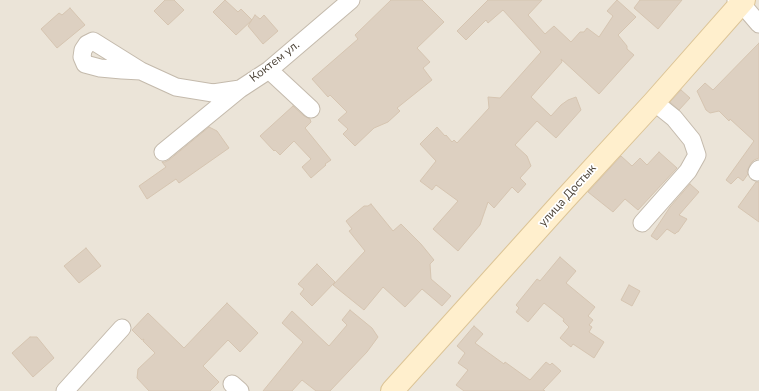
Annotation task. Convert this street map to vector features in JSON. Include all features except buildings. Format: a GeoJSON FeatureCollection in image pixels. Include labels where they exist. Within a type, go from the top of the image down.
{"type":"FeatureCollection","features":[{"type":"Feature","properties":{"kind":"main road","name":"улица Достык"},"geometry":{"type":"LineString","coordinates":[[392,391],[654,102],[740,1]]}},
{"type":"Feature","properties":{"kind":"street","name":"Коктем ул."},"geometry":{"type":"LineString","coordinates":[[141,71],[176,87],[212,93],[240,89],[269,70],[351,0]]}},
{"type":"Feature","properties":{"kind":"street"},"geometry":{"type":"LineString","coordinates":[[740,1],[759,24]]}},
{"type":"Feature","properties":{"kind":"street"},"geometry":{"type":"LineString","coordinates":[[269,70],[311,109]]}},
{"type":"Feature","properties":{"kind":"street"},"geometry":{"type":"LineString","coordinates":[[163,152],[240,89]]}},
{"type":"Feature","properties":{"kind":"street"},"geometry":{"type":"LineString","coordinates":[[642,223],[688,171],[697,155],[692,140],[674,118],[654,102]]}},
{"type":"Feature","properties":{"kind":"street"},"geometry":{"type":"LineString","coordinates":[[65,391],[122,328]]}},
{"type":"Feature","properties":{"kind":"shaded area"},"geometry":{"type":"Polygon","coordinates":[[[0,0],[759,0],[759,391],[0,391],[0,0]]]}}]}
